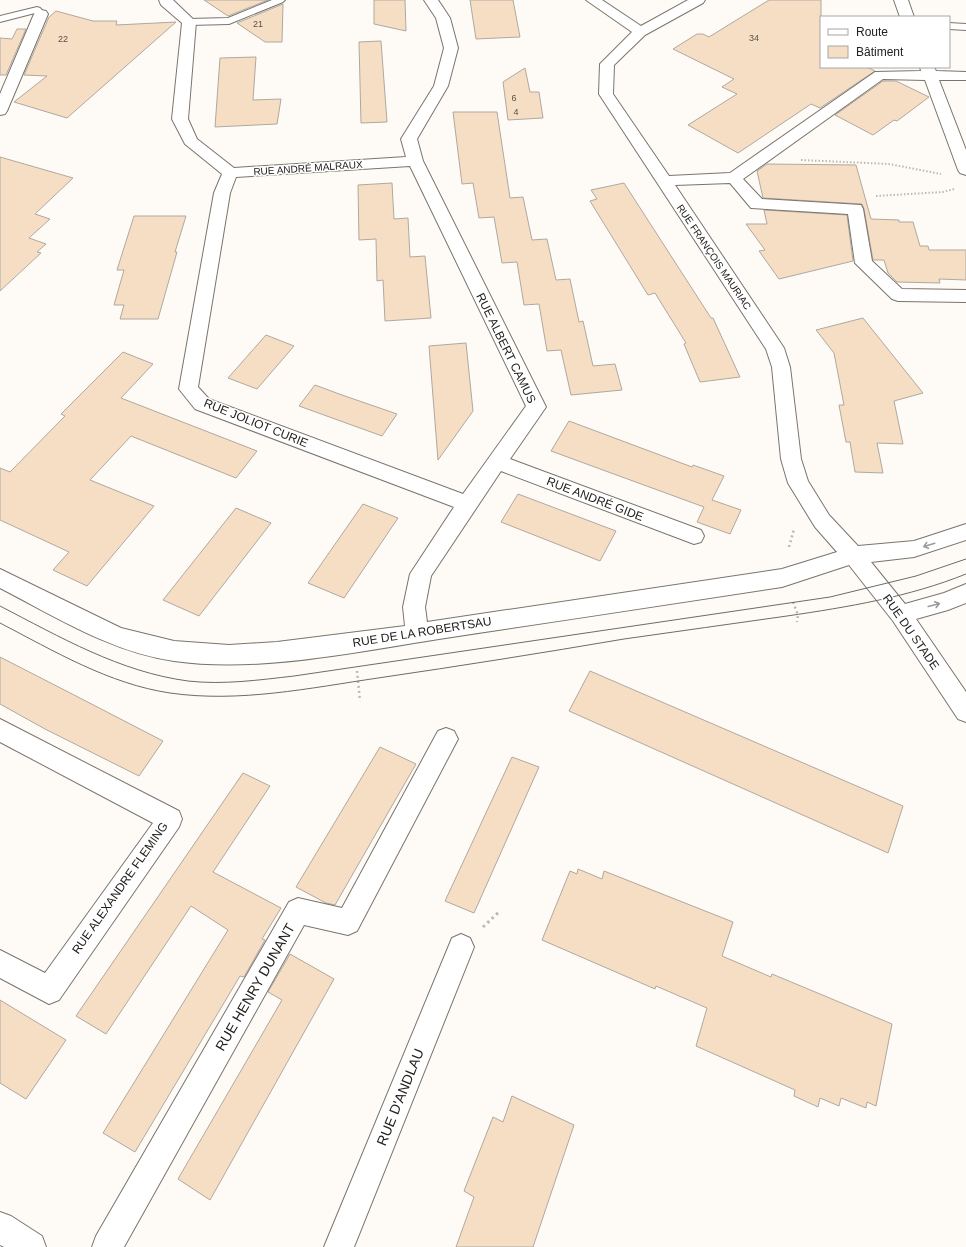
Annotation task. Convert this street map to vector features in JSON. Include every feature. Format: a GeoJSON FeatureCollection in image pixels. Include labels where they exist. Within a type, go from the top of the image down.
{"type":"FeatureCollection","features":[{"type":"Feature","properties":{"kind":"street"},"geometry":{"type":"LineString","coordinates":[[166,0],[166,2],[189,22],[180,119],[190,141],[230,173]]}},
{"type":"Feature","properties":{"kind":"street"},"geometry":{"type":"LineString","coordinates":[[415,161],[409,139],[441,86],[451,48],[443,18],[431,0]]}},
{"type":"Feature","properties":{"kind":"street"},"geometry":{"type":"LineString","coordinates":[[593,0],[640,32]]}},
{"type":"Feature","properties":{"kind":"street","name":"RUE FRANÇOIS MAURIAC"},"geometry":{"type":"LineString","coordinates":[[698,0],[640,32],[607,64],[606,94],[775,348],[781,366],[791,459],[798,483],[822,521],[853,555]]}},
{"type":"Feature","properties":{"kind":"street"},"geometry":{"type":"LineString","coordinates":[[901,0],[907,16]]}},
{"type":"Feature","properties":{"kind":"street"},"geometry":{"type":"LineString","coordinates":[[0,112],[41,14]]}},
{"type":"Feature","properties":{"kind":"street"},"geometry":{"type":"LineString","coordinates":[[664,181],[734,178],[880,75],[928,71],[966,76]]}},
{"type":"Feature","properties":{"kind":"street"},"geometry":{"type":"LineString","coordinates":[[928,71],[966,170]]}},
{"type":"Feature","properties":{"kind":"street","name":"RUE ANDRÉ MALRAUX"},"geometry":{"type":"LineString","coordinates":[[230,173],[415,161]]}},
{"type":"Feature","properties":{"kind":"street","name":"RUE ALBERT CAMUS"},"geometry":{"type":"LineString","coordinates":[[415,161],[536,407],[467,504],[421,574],[414,607],[417,633]]}},
{"type":"Feature","properties":{"kind":"street","name":"RUE JOLIOT CURIE"},"geometry":{"type":"LineString","coordinates":[[230,173],[222,193],[188,389],[202,404],[467,504]]}},
{"type":"Feature","properties":{"kind":"street"},"geometry":{"type":"LineString","coordinates":[[734,178],[757,204],[855,208],[864,263],[898,295],[966,296]]}},
{"type":"Feature","properties":{"kind":"street","name":"RUE ANDRÉ GIDE"},"geometry":{"type":"LineString","coordinates":[[497,462],[694,536]]}},
{"type":"Feature","properties":{"kind":"street","name":"RUE DE LA ROBERTSAU"},"geometry":{"type":"LineString","coordinates":[[0,578],[115,636],[137,643],[174,651],[229,655],[277,652],[417,633],[782,578],[853,555],[914,549],[966,532]]}},
{"type":"Feature","properties":{"kind":"street","name":"RUE DU STADE"},"geometry":{"type":"LineString","coordinates":[[853,555],[900,614],[966,712]]}},
{"type":"Feature","properties":{"kind":"street"},"geometry":{"type":"LineString","coordinates":[[900,614],[948,601],[966,593]]}},
{"type":"Feature","properties":{"kind":"street","name":"RUE ALEXANDRE FLEMING"},"geometry":{"type":"LineString","coordinates":[[0,730],[170,819],[48,990],[0,963]]}},
{"type":"Feature","properties":{"kind":"street","name":"RUE HENRY DUNANT"},"geometry":{"type":"LineString","coordinates":[[107,1247],[298,911],[348,922],[446,739]]}},
{"type":"Feature","properties":{"kind":"street","name":"RUE D'ANDLAU"},"geometry":{"type":"LineString","coordinates":[[339,1247],[461,947]]}},
{"type":"Feature","properties":{"kind":"street"},"geometry":{"type":"LineString","coordinates":[[0,1227],[31,1247]]}},
{"type":"Feature","properties":{"kind":"lane"},"geometry":{"type":"LineString","coordinates":[[189,22],[229,21],[280,0]]}},
{"type":"Feature","properties":{"kind":"lane"},"geometry":{"type":"LineString","coordinates":[[0,19],[37,10],[41,14]]}},
{"type":"Feature","properties":{"kind":"lane"},"geometry":{"type":"LineString","coordinates":[[950,26],[966,26]]}},
{"type":"Feature","properties":{"kind":"path"},"geometry":{"type":"LineString","coordinates":[[760,159],[865,162],[928,170],[947,176]]}},
{"type":"Feature","properties":{"kind":"path"},"geometry":{"type":"LineString","coordinates":[[855,208],[871,196],[943,192],[960,187]]}},
{"type":"Feature","properties":{"kind":"path"},"geometry":{"type":"LineString","coordinates":[[785,550],[789,547],[794,529],[798,528]]}},
{"type":"Feature","properties":{"kind":"path"},"geometry":{"type":"LineString","coordinates":[[790,597],[798,615],[797,622]]}},
{"type":"Feature","properties":{"kind":"building"},"geometry":{"type":"Polygon","coordinates":[[[204,0],[268,0],[228,16],[204,0]]]}},
{"type":"Feature","properties":{"kind":"building"},"geometry":{"type":"Polygon","coordinates":[[[374,0],[405,0],[406,31],[374,24],[374,0]]]}},
{"type":"Feature","properties":{"kind":"building"},"geometry":{"type":"Polygon","coordinates":[[[470,0],[513,0],[520,37],[476,39],[470,0]]]}},
{"type":"Feature","properties":{"kind":"building"},"geometry":{"type":"Polygon","coordinates":[[[769,0],[821,0],[820,68],[869,68],[875,71],[820,108],[811,104],[738,153],[688,125],[737,94],[722,87],[734,79],[673,49],[697,34],[703,34],[709,37],[769,0]]]}},
{"type":"Feature","properties":{"kind":"building"},"geometry":{"type":"Polygon","coordinates":[[[283,4],[282,42],[265,42],[237,23],[283,4]]]}},
{"type":"Feature","properties":{"kind":"building"},"geometry":{"type":"Polygon","coordinates":[[[56,11],[93,21],[117,21],[116,25],[176,22],[67,118],[14,102],[47,76],[24,75],[49,17],[56,11]]]}},
{"type":"Feature","properties":{"kind":"building"},"geometry":{"type":"Polygon","coordinates":[[[17,29],[26,29],[6,75],[0,75],[0,38],[12,39],[17,29]]]}},
{"type":"Feature","properties":{"kind":"building"},"geometry":{"type":"Polygon","coordinates":[[[381,41],[387,122],[361,123],[359,42],[381,41]]]}},
{"type":"Feature","properties":{"kind":"building"},"geometry":{"type":"Polygon","coordinates":[[[256,57],[253,100],[281,99],[277,124],[215,127],[220,58],[256,57]]]}},
{"type":"Feature","properties":{"kind":"building"},"geometry":{"type":"Polygon","coordinates":[[[525,68],[530,92],[539,92],[543,118],[508,120],[503,82],[525,68]]]}},
{"type":"Feature","properties":{"kind":"building"},"geometry":{"type":"Polygon","coordinates":[[[883,81],[896,81],[929,97],[897,121],[894,120],[873,135],[835,115],[883,81]]]}},
{"type":"Feature","properties":{"kind":"building"},"geometry":{"type":"Polygon","coordinates":[[[453,112],[497,112],[510,198],[523,197],[532,240],[547,239],[556,280],[570,279],[579,322],[583,321],[593,366],[615,364],[622,390],[571,395],[561,350],[547,351],[539,304],[524,305],[517,262],[502,263],[494,217],[479,218],[473,183],[462,184],[453,112]]]}},
{"type":"Feature","properties":{"kind":"building"},"geometry":{"type":"Polygon","coordinates":[[[0,157],[73,178],[35,214],[50,219],[29,238],[46,244],[37,252],[41,253],[0,291],[0,157]]]}},
{"type":"Feature","properties":{"kind":"building"},"geometry":{"type":"Polygon","coordinates":[[[767,164],[856,165],[871,219],[913,222],[920,246],[928,246],[929,250],[966,250],[966,280],[939,279],[940,283],[897,282],[888,273],[884,260],[873,260],[862,204],[763,198],[757,171],[767,164]]]}},
{"type":"Feature","properties":{"kind":"building"},"geometry":{"type":"Polygon","coordinates":[[[392,183],[394,219],[408,218],[410,257],[425,256],[431,318],[385,321],[383,280],[377,281],[376,239],[359,240],[358,185],[392,183]]]}},
{"type":"Feature","properties":{"kind":"building"},"geometry":{"type":"Polygon","coordinates":[[[624,183],[711,318],[713,318],[740,377],[700,382],[684,344],[686,343],[655,293],[648,295],[590,201],[597,199],[591,190],[624,183]]]}},
{"type":"Feature","properties":{"kind":"building"},"geometry":{"type":"Polygon","coordinates":[[[764,210],[847,215],[853,261],[779,279],[759,251],[765,250],[746,224],[767,224],[764,210]]]}},
{"type":"Feature","properties":{"kind":"building"},"geometry":{"type":"Polygon","coordinates":[[[134,216],[186,216],[158,319],[120,319],[124,305],[114,305],[124,270],[117,270],[134,216]]]}},
{"type":"Feature","properties":{"kind":"building"},"geometry":{"type":"Polygon","coordinates":[[[863,318],[923,393],[894,401],[903,444],[877,443],[883,473],[855,472],[850,442],[846,442],[839,405],[844,405],[834,353],[816,330],[863,318]]]}},
{"type":"Feature","properties":{"kind":"building"},"geometry":{"type":"Polygon","coordinates":[[[266,335],[294,346],[257,389],[228,378],[266,335]]]}},
{"type":"Feature","properties":{"kind":"building"},"geometry":{"type":"Polygon","coordinates":[[[466,343],[473,411],[438,460],[429,346],[466,343]]]}},
{"type":"Feature","properties":{"kind":"building"},"geometry":{"type":"Polygon","coordinates":[[[123,352],[153,364],[121,398],[257,451],[236,478],[131,436],[90,480],[154,506],[87,586],[53,570],[69,552],[0,520],[0,468],[10,472],[65,416],[61,414],[123,352]]]}},
{"type":"Feature","properties":{"kind":"building"},"geometry":{"type":"Polygon","coordinates":[[[315,385],[397,414],[382,436],[299,406],[315,385]]]}},
{"type":"Feature","properties":{"kind":"building"},"geometry":{"type":"Polygon","coordinates":[[[569,421],[692,467],[693,465],[724,476],[712,500],[741,510],[730,534],[697,522],[704,507],[551,451],[569,421]]]}},
{"type":"Feature","properties":{"kind":"building"},"geometry":{"type":"Polygon","coordinates":[[[518,494],[616,531],[600,561],[501,522],[518,494]]]}},
{"type":"Feature","properties":{"kind":"building"},"geometry":{"type":"Polygon","coordinates":[[[363,504],[398,518],[344,598],[308,583],[363,504]]]}},
{"type":"Feature","properties":{"kind":"building"},"geometry":{"type":"Polygon","coordinates":[[[236,508],[271,523],[199,616],[163,600],[236,508]]]}},
{"type":"Feature","properties":{"kind":"building"},"geometry":{"type":"Polygon","coordinates":[[[0,657],[163,741],[139,776],[45,729],[0,704],[0,657]]]}},
{"type":"Feature","properties":{"kind":"building"},"geometry":{"type":"Polygon","coordinates":[[[590,671],[903,806],[888,853],[569,711],[590,671]]]}},
{"type":"Feature","properties":{"kind":"building"},"geometry":{"type":"Polygon","coordinates":[[[380,747],[416,764],[335,905],[326,903],[296,887],[380,747]]]}},
{"type":"Feature","properties":{"kind":"building"},"geometry":{"type":"Polygon","coordinates":[[[512,757],[539,767],[474,913],[445,901],[512,757]]]}},
{"type":"Feature","properties":{"kind":"building"},"geometry":{"type":"Polygon","coordinates":[[[243,773],[270,786],[213,872],[281,908],[262,939],[265,940],[244,977],[240,976],[135,1152],[103,1133],[228,930],[191,906],[106,1034],[76,1016],[243,773]]]}},
{"type":"Feature","properties":{"kind":"building"},"geometry":{"type":"Polygon","coordinates":[[[578,869],[602,879],[604,871],[733,922],[722,956],[771,977],[772,974],[892,1024],[876,1106],[867,1102],[866,1108],[841,1098],[839,1106],[820,1098],[818,1107],[794,1096],[795,1090],[696,1046],[707,1008],[656,986],[655,989],[542,940],[570,871],[577,874],[578,869]]]}},
{"type":"Feature","properties":{"kind":"building"},"geometry":{"type":"Polygon","coordinates":[[[290,954],[334,979],[210,1200],[178,1179],[282,1000],[268,992],[290,954]]]}},
{"type":"Feature","properties":{"kind":"building"},"geometry":{"type":"Polygon","coordinates":[[[0,1000],[66,1040],[26,1099],[0,1083],[0,1000]]]}},
{"type":"Feature","properties":{"kind":"building"},"geometry":{"type":"Polygon","coordinates":[[[512,1096],[574,1125],[533,1247],[456,1247],[474,1197],[464,1191],[493,1117],[503,1122],[512,1096]]]}},
{"type":"Feature","properties":{"kind":"tram line"},"geometry":{"type":"LineString","coordinates":[[0,606],[91,652],[138,670],[188,681],[228,682],[294,676],[830,597],[916,576],[966,559]]}},
{"type":"Feature","properties":{"kind":"tram line"},"geometry":{"type":"LineString","coordinates":[[0,623],[82,665],[147,689],[196,696],[248,695],[327,686],[624,639],[833,609],[923,589],[966,574]]}}]}
